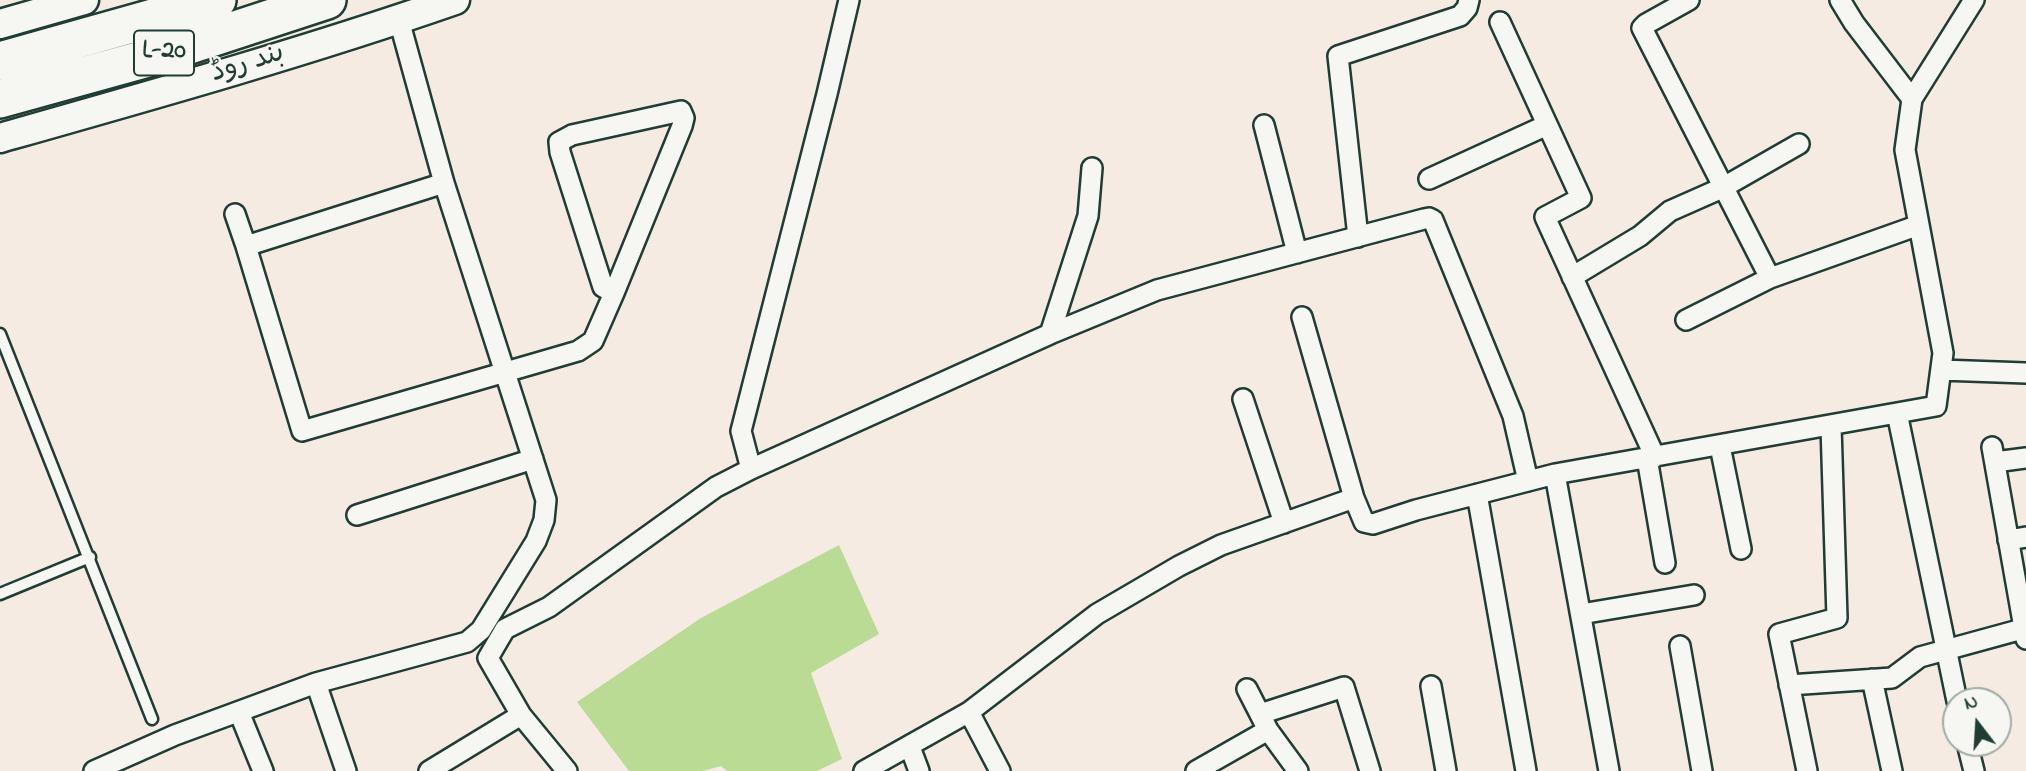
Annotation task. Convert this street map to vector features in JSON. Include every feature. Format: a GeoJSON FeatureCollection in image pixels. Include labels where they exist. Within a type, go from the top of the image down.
{"type":"FeatureCollection","features":[{"type":"Feature","properties":{"kind":"highway","name":"L-20"},"geometry":{"type":"LineString","coordinates":[[0,61],[217,0]]}},
{"type":"Feature","properties":{"kind":"highway","name":"L-20"},"geometry":{"type":"LineString","coordinates":[[0,99],[159,55],[327,0]]}},
{"type":"Feature","properties":{"kind":"main road"},"geometry":{"type":"LineString","coordinates":[[0,24],[84,0]]}},
{"type":"Feature","properties":{"kind":"main road","name":"بند روڈ"},"geometry":{"type":"LineString","coordinates":[[0,138],[399,20],[455,0]]}},
{"type":"Feature","properties":{"kind":"street"},"geometry":{"type":"LineString","coordinates":[[751,469],[741,431],[849,0]]}},
{"type":"Feature","properties":{"kind":"street"},"geometry":{"type":"LineString","coordinates":[[1358,237],[1338,56],[1460,16],[1467,8],[1469,0]]}},
{"type":"Feature","properties":{"kind":"street"},"geometry":{"type":"LineString","coordinates":[[1689,0],[1643,28],[1770,278]]}},
{"type":"Feature","properties":{"kind":"street"},"geometry":{"type":"LineString","coordinates":[[1840,0],[1854,23],[1912,99]]}},
{"type":"Feature","properties":{"kind":"street"},"geometry":{"type":"LineString","coordinates":[[1302,317],[1354,498],[1364,522],[1368,525],[1555,474],[1936,406],[1943,353],[1905,150],[1912,99],[1974,0]]}},
{"type":"Feature","properties":{"kind":"street"},"geometry":{"type":"LineString","coordinates":[[93,771],[175,735],[316,683],[467,642],[481,631],[537,541],[544,520],[546,500],[444,183],[399,20]]}},
{"type":"Feature","properties":{"kind":"street"},"geometry":{"type":"LineString","coordinates":[[1500,22],[1581,198],[1545,217],[1651,457],[1665,563]]}},
{"type":"Feature","properties":{"kind":"street"},"geometry":{"type":"LineString","coordinates":[[235,214],[302,431],[505,373],[587,346],[593,341],[614,293],[682,126],[684,118],[681,111],[572,135],[559,142],[559,152],[603,287],[614,293]]}},
{"type":"Feature","properties":{"kind":"street"},"geometry":{"type":"LineString","coordinates":[[1264,125],[1297,253]]}},
{"type":"Feature","properties":{"kind":"street"},"geometry":{"type":"LineString","coordinates":[[1429,179],[1547,125]]}},
{"type":"Feature","properties":{"kind":"street"},"geometry":{"type":"LineString","coordinates":[[1572,277],[1640,236],[1670,211],[1722,188],[1799,144]]}},
{"type":"Feature","properties":{"kind":"street"},"geometry":{"type":"LineString","coordinates":[[1049,334],[1088,216],[1092,168]]}},
{"type":"Feature","properties":{"kind":"street"},"geometry":{"type":"LineString","coordinates":[[246,246],[444,183]]}},
{"type":"Feature","properties":{"kind":"street"},"geometry":{"type":"LineString","coordinates":[[566,771],[521,715],[488,658],[505,629],[549,607],[716,487],[1049,334],[1157,290],[1429,218],[1433,220],[1513,416],[1528,481]]}},
{"type":"Feature","properties":{"kind":"street"},"geometry":{"type":"LineString","coordinates":[[1686,320],[1770,278],[1919,225]]}},
{"type":"Feature","properties":{"kind":"street"},"geometry":{"type":"LineString","coordinates":[[1941,370],[2026,373]]}},
{"type":"Feature","properties":{"kind":"street"},"geometry":{"type":"LineString","coordinates":[[1243,399],[1284,523]]}},
{"type":"Feature","properties":{"kind":"street"},"geometry":{"type":"LineString","coordinates":[[1897,413],[1954,687]]}},
{"type":"Feature","properties":{"kind":"street"},"geometry":{"type":"LineString","coordinates":[[1807,771],[1779,634],[1837,618],[1832,426]]}},
{"type":"Feature","properties":{"kind":"street"},"geometry":{"type":"LineString","coordinates":[[1720,446],[1741,549]]}},
{"type":"Feature","properties":{"kind":"street"},"geometry":{"type":"LineString","coordinates":[[1789,685],[1892,678],[1920,657],[2025,632],[2017,538],[1994,455],[2026,458]]}},
{"type":"Feature","properties":{"kind":"street"},"geometry":{"type":"LineString","coordinates":[[357,515],[533,459]]}},
{"type":"Feature","properties":{"kind":"street"},"geometry":{"type":"LineString","coordinates":[[1555,474],[1609,771]]}},
{"type":"Feature","properties":{"kind":"street"},"geometry":{"type":"LineString","coordinates":[[1477,494],[1527,771]]}},
{"type":"Feature","properties":{"kind":"street"},"geometry":{"type":"LineString","coordinates":[[864,771],[969,712],[1097,614],[1189,561],[1221,545],[1354,498]]}},
{"type":"Feature","properties":{"kind":"street"},"geometry":{"type":"LineString","coordinates":[[1581,614],[1694,595]]}},
{"type":"Feature","properties":{"kind":"street"},"geometry":{"type":"LineString","coordinates":[[1681,646],[1702,771]]}},
{"type":"Feature","properties":{"kind":"street"},"geometry":{"type":"LineString","coordinates":[[1871,679],[1892,771]]}},
{"type":"Feature","properties":{"kind":"street"},"geometry":{"type":"LineString","coordinates":[[316,683],[346,771]]}},
{"type":"Feature","properties":{"kind":"street"},"geometry":{"type":"LineString","coordinates":[[1431,686],[1446,771]]}},
{"type":"Feature","properties":{"kind":"street"},"geometry":{"type":"LineString","coordinates":[[1196,771],[1264,722],[1344,687],[1370,771]]}},
{"type":"Feature","properties":{"kind":"street"},"geometry":{"type":"LineString","coordinates":[[1247,689],[1264,722],[1298,771]]}},
{"type":"Feature","properties":{"kind":"street"},"geometry":{"type":"LineString","coordinates":[[239,712],[263,771]]}},
{"type":"Feature","properties":{"kind":"street"},"geometry":{"type":"LineString","coordinates":[[969,712],[1000,771]]}},
{"type":"Feature","properties":{"kind":"street"},"geometry":{"type":"LineString","coordinates":[[429,771],[521,715]]}},
{"type":"Feature","properties":{"kind":"street"},"geometry":{"type":"LineString","coordinates":[[910,747],[919,771]]}},
{"type":"Feature","properties":{"kind":"lane"},"geometry":{"type":"LineString","coordinates":[[0,334],[152,719]]}},
{"type":"Feature","properties":{"kind":"lane"},"geometry":{"type":"LineString","coordinates":[[0,594],[90,557]]}},
{"type":"Feature","properties":{"kind":"green space"},"geometry":{"type":"Polygon","coordinates":[[[839,545],[879,634],[811,673],[842,759],[817,771],[727,771],[721,766],[703,771],[629,771],[577,702],[701,618],[839,545]]]}}]}
